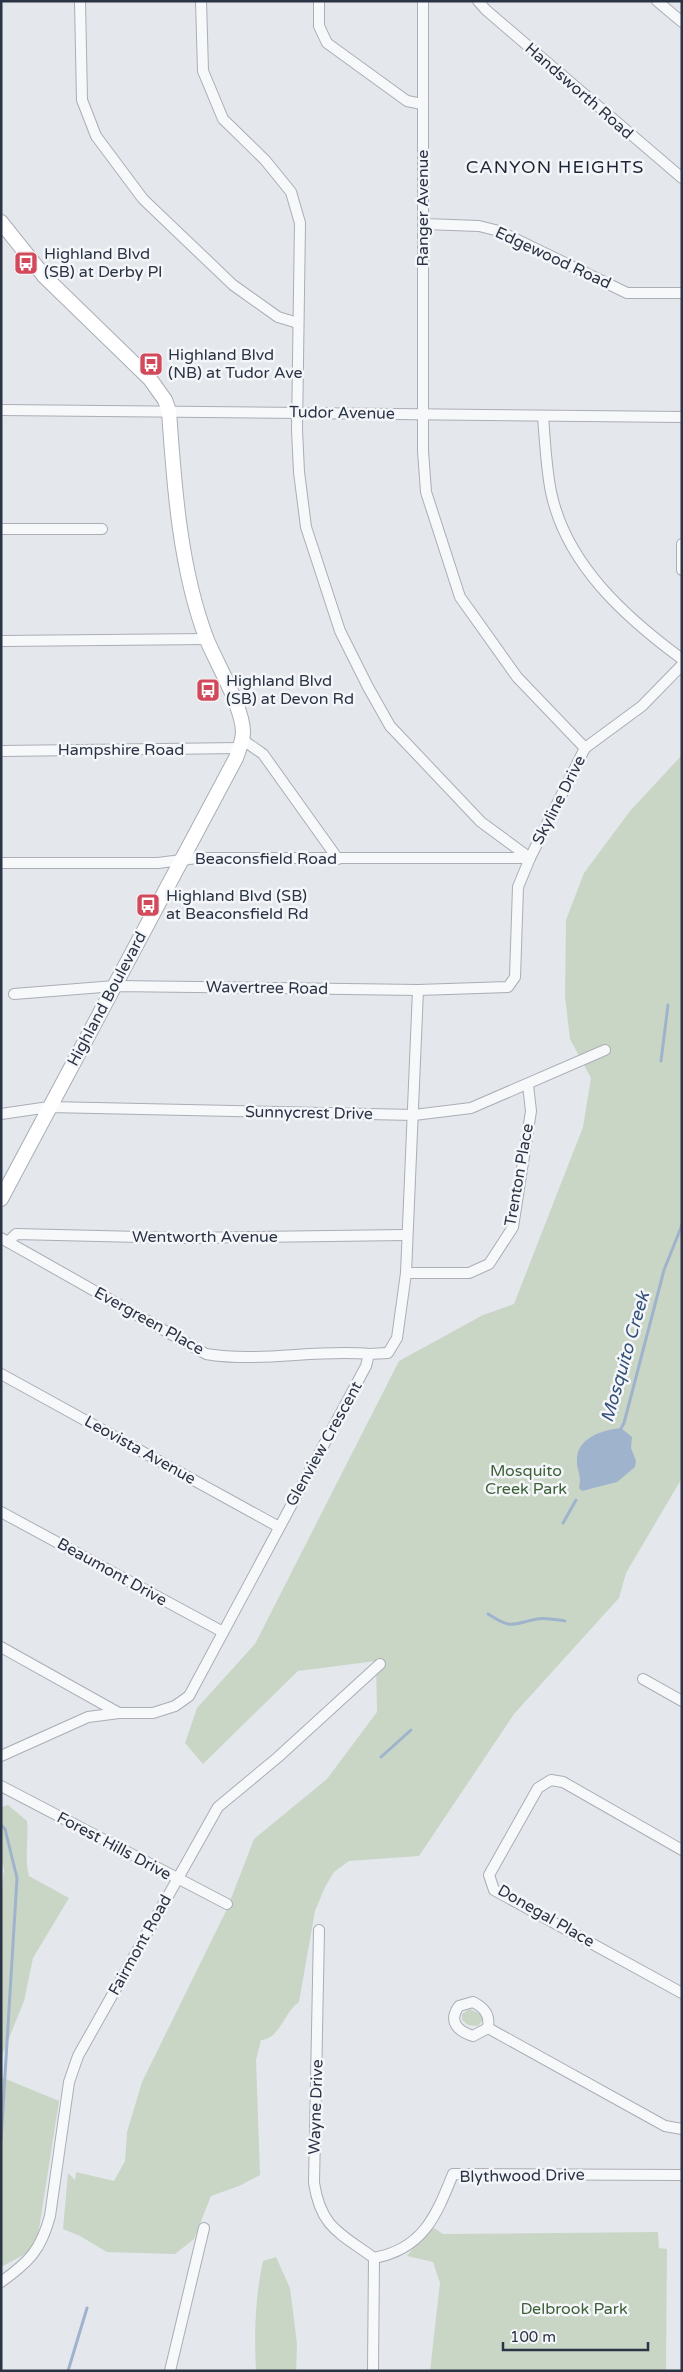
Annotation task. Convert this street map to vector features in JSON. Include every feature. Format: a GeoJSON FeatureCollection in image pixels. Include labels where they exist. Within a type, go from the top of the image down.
{"type":"FeatureCollection","features":[{"type":"Feature","properties":{"kind":"street"},"geometry":{"type":"LineString","coordinates":[[80,1],[82,100],[96,136],[143,199],[233,285],[278,317],[298,323]]}},
{"type":"Feature","properties":{"kind":"street"},"geometry":{"type":"LineString","coordinates":[[201,1],[203,71],[223,119],[265,160],[290,192],[300,223],[298,323],[299,472],[306,526],[340,631],[390,726],[481,822],[530,858]]}},
{"type":"Feature","properties":{"kind":"street"},"geometry":{"type":"LineString","coordinates":[[319,1],[319,26],[327,43],[408,101],[422,104]]}},
{"type":"Feature","properties":{"kind":"street","name":"Ranger Avenue"},"geometry":{"type":"LineString","coordinates":[[423,1],[423,451],[426,492],[460,597],[517,677],[585,748]]}},
{"type":"Feature","properties":{"kind":"street","name":"Handsworth Road"},"geometry":{"type":"LineString","coordinates":[[478,1],[486,10],[682,178]]}},
{"type":"Feature","properties":{"kind":"street"},"geometry":{"type":"LineString","coordinates":[[657,1],[682,22]]}},
{"type":"Feature","properties":{"kind":"street"},"geometry":{"type":"LineString","coordinates":[[1,222],[44,276],[150,379],[165,400],[169,411],[176,504],[192,587],[207,639],[240,714],[243,725],[241,744],[263,754],[338,859]]}},
{"type":"Feature","properties":{"kind":"street","name":"Edgewood Road"},"geometry":{"type":"LineString","coordinates":[[424,224],[480,226],[498,231],[627,293],[682,293]]}},
{"type":"Feature","properties":{"kind":"street","name":"Tudor Avenue"},"geometry":{"type":"LineString","coordinates":[[1,410],[682,417]]}},
{"type":"Feature","properties":{"kind":"street"},"geometry":{"type":"LineString","coordinates":[[542,416],[551,492],[563,526],[584,568],[630,618],[682,659]]}},
{"type":"Feature","properties":{"kind":"street"},"geometry":{"type":"LineString","coordinates":[[1,529],[102,529]]}},
{"type":"Feature","properties":{"kind":"street"},"geometry":{"type":"LineString","coordinates":[[682,544],[682,570]]}},
{"type":"Feature","properties":{"kind":"street"},"geometry":{"type":"LineString","coordinates":[[1,641],[207,639]]}},
{"type":"Feature","properties":{"kind":"street","name":"Skyline Drive"},"geometry":{"type":"LineString","coordinates":[[515,977],[518,887],[530,858],[585,748],[642,706],[682,664]]}},
{"type":"Feature","properties":{"kind":"street","name":"Hampshire Road"},"geometry":{"type":"LineString","coordinates":[[1,750],[213,749],[241,744]]}},
{"type":"Feature","properties":{"kind":"street","name":"Highland Boulevard"},"geometry":{"type":"LineString","coordinates":[[1,1199],[241,744]]}},
{"type":"Feature","properties":{"kind":"street","name":"Beaconsfield Road"},"geometry":{"type":"LineString","coordinates":[[1,863],[158,863],[197,858],[530,858]]}},
{"type":"Feature","properties":{"kind":"street","name":"Wavertree Road"},"geometry":{"type":"LineString","coordinates":[[14,994],[115,986],[418,990],[508,987],[515,977]]}},
{"type":"Feature","properties":{"kind":"street"},"geometry":{"type":"LineString","coordinates":[[369,1354],[388,1353],[397,1338],[406,1274],[406,1236],[414,1115],[418,990]]}},
{"type":"Feature","properties":{"kind":"street","name":"Sunnycrest Drive"},"geometry":{"type":"LineString","coordinates":[[1,1114],[49,1107],[414,1115],[472,1108],[605,1050]]}},
{"type":"Feature","properties":{"kind":"street","name":"Trenton Place"},"geometry":{"type":"LineString","coordinates":[[406,1274],[469,1273],[489,1264],[513,1227],[531,1111],[528,1084]]}},
{"type":"Feature","properties":{"kind":"street","name":"Wentworth Avenue"},"geometry":{"type":"LineString","coordinates":[[5,1240],[16,1234],[181,1238],[406,1236]]}},
{"type":"Feature","properties":{"kind":"street","name":"Evergreen Place"},"geometry":{"type":"LineString","coordinates":[[5,1240],[206,1354],[233,1358],[340,1352],[369,1354]]}},
{"type":"Feature","properties":{"kind":"street","name":"Glenview Crescent"},"geometry":{"type":"LineString","coordinates":[[1,1756],[88,1717],[119,1713],[153,1713],[175,1706],[189,1696],[366,1366],[369,1354]]}},
{"type":"Feature","properties":{"kind":"street","name":"Leovista Avenue"},"geometry":{"type":"LineString","coordinates":[[1,1374],[279,1527]]}},
{"type":"Feature","properties":{"kind":"street","name":"Beaumont Drive"},"geometry":{"type":"LineString","coordinates":[[1,1512],[223,1632]]}},
{"type":"Feature","properties":{"kind":"street"},"geometry":{"type":"LineString","coordinates":[[1,1647],[119,1713]]}},
{"type":"Feature","properties":{"kind":"street","name":"Fairmont Road"},"geometry":{"type":"LineString","coordinates":[[1,2282],[32,2257],[45,2234],[50,2216],[69,2082],[78,2056],[218,1807],[277,1758],[380,1664]]}},
{"type":"Feature","properties":{"kind":"street"},"geometry":{"type":"LineString","coordinates":[[643,1679],[682,1701]]}},
{"type":"Feature","properties":{"kind":"street","name":"Donegal Place"},"geometry":{"type":"LineString","coordinates":[[682,1850],[563,1782],[551,1780],[538,1788],[489,1874],[494,1890],[682,1994]]}},
{"type":"Feature","properties":{"kind":"street","name":"Forest Hills Drive"},"geometry":{"type":"LineString","coordinates":[[1,1786],[227,1904]]}},
{"type":"Feature","properties":{"kind":"street","name":"Wayne Drive"},"geometry":{"type":"LineString","coordinates":[[319,1930],[314,2183],[317,2205],[330,2226],[374,2258]]}},
{"type":"Feature","properties":{"kind":"street"},"geometry":{"type":"LineString","coordinates":[[488,2028],[665,2126],[682,2128]]}},
{"type":"Feature","properties":{"kind":"street","name":"Blythwood Drive"},"geometry":{"type":"LineString","coordinates":[[374,2258],[390,2255],[416,2239],[436,2215],[453,2174],[682,2175]]}},
{"type":"Feature","properties":{"kind":"street"},"geometry":{"type":"LineString","coordinates":[[170,2371],[204,2228]]}},
{"type":"Feature","properties":{"kind":"street"},"geometry":{"type":"LineString","coordinates":[[373,2371],[374,2258]]}},
{"type":"Feature","properties":{"kind":"green space","name":"Mosquito Creek Park"},"geometry":{"type":"Polygon","coordinates":[[[682,755],[682,1478],[626,1573],[619,1598],[514,1714],[419,1856],[349,1861],[334,1872],[325,1887],[315,1911],[299,2002],[289,2012],[273,2035],[261,2040],[256,2060],[260,2175],[239,2186],[211,2196],[194,2239],[175,2254],[107,2252],[80,2236],[63,2229],[68,2173],[75,2180],[76,2172],[114,2181],[125,2161],[127,2132],[142,2082],[227,1909],[254,1839],[327,1779],[377,1712],[376,1661],[298,1671],[203,1764],[185,1743],[197,1708],[255,1644],[399,1361],[483,1315],[514,1304],[583,1127],[591,1078],[570,1039],[565,996],[566,920],[584,873],[630,811],[682,755]]]}},
{"type":"Feature","properties":{"kind":"green space"},"geometry":{"type":"Polygon","coordinates":[[[8,1805],[27,1821],[29,1876],[69,1898],[33,1958],[24,2001],[1,2058],[1,1901],[4,1869],[1,1860],[1,1807],[8,1805]]]}},
{"type":"Feature","properties":{"kind":"green space"},"geometry":{"type":"Polygon","coordinates":[[[470,2009],[482,2015],[483,2020],[478,2026],[468,2025],[462,2020],[462,2014],[470,2009]]]}},
{"type":"Feature","properties":{"kind":"green space"},"geometry":{"type":"Polygon","coordinates":[[[1,2077],[59,2101],[36,2248],[1,2267],[1,2077]]]}},
{"type":"Feature","properties":{"kind":"green space","name":"Delbrook Park"},"geometry":{"type":"Polygon","coordinates":[[[431,2226],[443,2234],[658,2232],[659,2248],[667,2249],[666,2371],[430,2371],[440,2283],[433,2262],[407,2256],[431,2226]]]}},
{"type":"Feature","properties":{"kind":"green space"},"geometry":{"type":"Polygon","coordinates":[[[276,2257],[290,2288],[297,2344],[296,2371],[256,2371],[256,2316],[260,2275],[263,2261],[276,2257]]]}},
{"type":"Feature","properties":{"kind":"water"},"geometry":{"type":"Polygon","coordinates":[[[621,1428],[632,1437],[631,1448],[636,1461],[635,1467],[617,1482],[582,1491],[579,1488],[580,1479],[577,1465],[581,1446],[585,1441],[598,1433],[621,1428]]]}},
{"type":"Feature","properties":{"kind":"waterway"},"geometry":{"type":"LineString","coordinates":[[661,1061],[668,1005]]}},
{"type":"Feature","properties":{"kind":"waterway","name":"Mosquito Creek"},"geometry":{"type":"LineString","coordinates":[[619,1432],[624,1423],[664,1270],[682,1225]]}},
{"type":"Feature","properties":{"kind":"waterway","name":"Mosquito Creek"},"geometry":{"type":"LineString","coordinates":[[563,1523],[576,1500]]}},
{"type":"Feature","properties":{"kind":"waterway"},"geometry":{"type":"LineString","coordinates":[[488,1614],[508,1624],[517,1624],[540,1618],[565,1621]]}},
{"type":"Feature","properties":{"kind":"waterway"},"geometry":{"type":"LineString","coordinates":[[381,1757],[411,1730]]}},
{"type":"Feature","properties":{"kind":"waterway"},"geometry":{"type":"LineString","coordinates":[[1,1825],[5,1829],[17,1878],[1,2141]]}},
{"type":"Feature","properties":{"kind":"waterway","name":"Mosquito Creek"},"geometry":{"type":"LineString","coordinates":[[68,2371],[87,2308]]}},
{"type":"Feature","properties":{"kind":"place","name":"Highland Blvd (SB) at Derby Pl"},"geometry":{"type":"Point","coordinates":[26,263]}},
{"type":"Feature","properties":{"kind":"place","name":"Highland Blvd (NB) at Tudor Ave"},"geometry":{"type":"Point","coordinates":[151,364]}},
{"type":"Feature","properties":{"kind":"place","name":"Highland Blvd (SB) at Devon Rd"},"geometry":{"type":"Point","coordinates":[208,690]}},
{"type":"Feature","properties":{"kind":"place","name":"Highland Blvd (SB) at Beaconsfield Rd"},"geometry":{"type":"Point","coordinates":[148,905]}},
{"type":"Feature","properties":{"kind":"district","name":"CANYON HEIGHTS"},"geometry":{"type":"Point","coordinates":[555,167]}}]}
